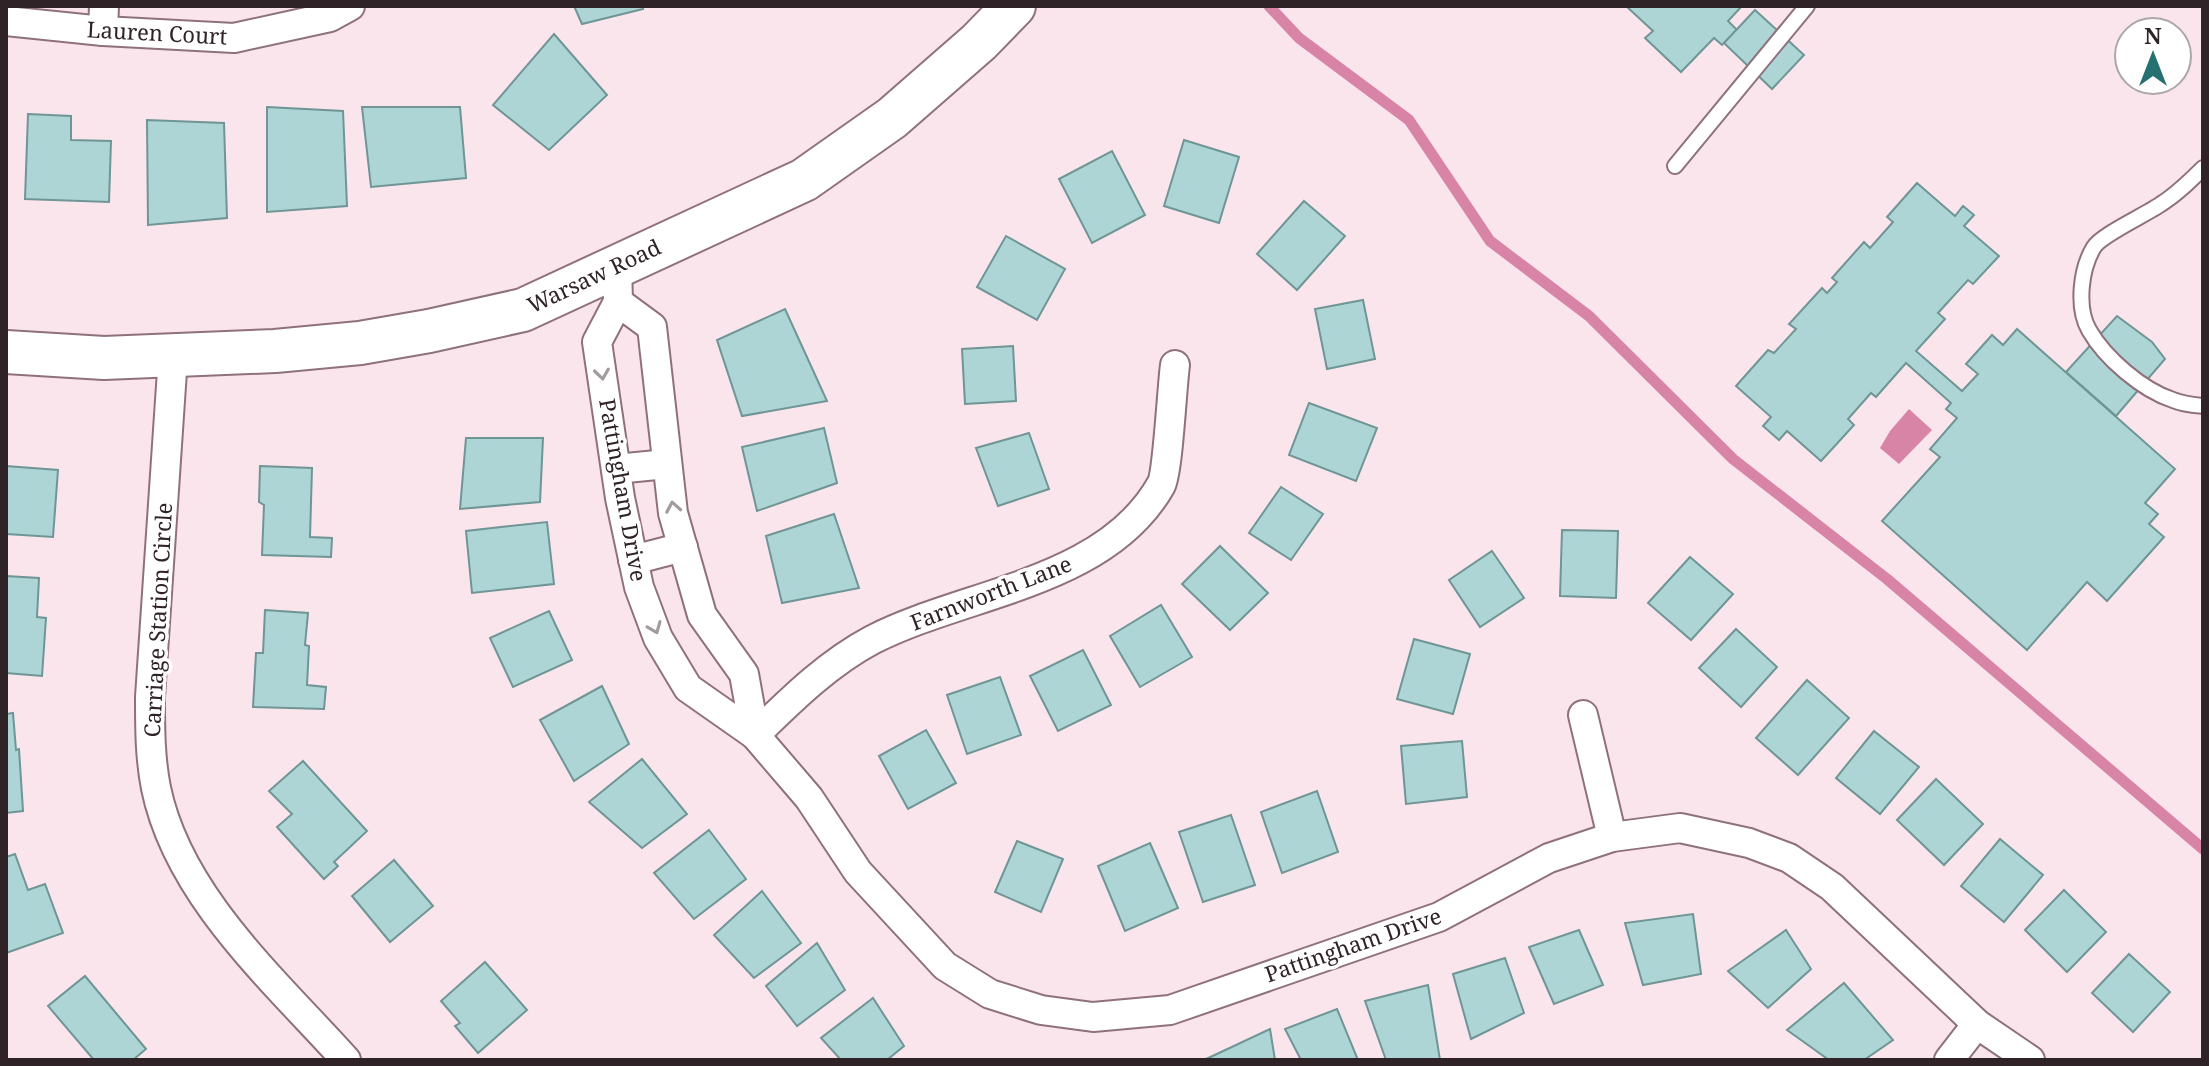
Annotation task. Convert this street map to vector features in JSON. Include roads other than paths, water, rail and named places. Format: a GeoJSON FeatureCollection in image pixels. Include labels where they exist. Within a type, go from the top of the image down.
{"type":"FeatureCollection","features":[{"type":"Feature","properties":{"kind":"street","name":"Lauren Court"},"geometry":{"type":"LineString","coordinates":[[6,21],[104,19],[234,38],[330,17],[350,6]]}},
{"type":"Feature","properties":{"kind":"street","name":"Warsaw Road"},"geometry":{"type":"LineString","coordinates":[[6,352],[104,358],[290,350],[360,343],[523,310],[618,283],[804,180],[892,118],[979,42],[1014,6]]}},
{"type":"Feature","properties":{"kind":"street","name":"Pattingham Drive"},"geometry":{"type":"LineString","coordinates":[[618,283],[652,327],[673,513],[702,615],[744,674],[755,735]]}},
{"type":"Feature","properties":{"kind":"street","name":"Pattingham Drive"},"geometry":{"type":"LineString","coordinates":[[618,283],[597,342],[633,560],[639,587],[658,638],[688,688],[755,735],[809,798],[858,872],[945,966],[990,994],[1041,1010],[1093,1017],[1170,1010],[1439,917],[1549,858],[1612,837],[1680,828],[1749,843],[1789,858],[1832,887],[1977,1024],[2030,1060]]}},
{"type":"Feature","properties":{"kind":"street","name":"Carriage Station Circle"},"geometry":{"type":"LineString","coordinates":[[173,356],[150,697],[150,747],[156,790],[172,837],[191,876],[228,929],[346,1060]]}},
{"type":"Feature","properties":{"kind":"street","name":"Farnworth Lane"},"geometry":{"type":"LineString","coordinates":[[755,735],[810,681],[872,640],[1007,591],[1075,562],[1124,532],[1162,483],[1175,365]]}},
{"type":"Feature","properties":{"kind":"street"},"geometry":{"type":"LineString","coordinates":[[616,469],[667,464]]}},
{"type":"Feature","properties":{"kind":"street"},"geometry":{"type":"LineString","coordinates":[[633,560],[683,547]]}},
{"type":"Feature","properties":{"kind":"street"},"geometry":{"type":"LineString","coordinates":[[1583,715],[1612,837]]}},
{"type":"Feature","properties":{"kind":"street"},"geometry":{"type":"LineString","coordinates":[[1949,1060],[1977,1024]]}},
{"type":"Feature","properties":{"kind":"lane"},"geometry":{"type":"LineString","coordinates":[[1675,166],[1807,6]]}},
{"type":"Feature","properties":{"kind":"lane"},"geometry":{"type":"LineString","coordinates":[[2203,168],[2163,203],[2096,244],[2086,264],[2082,292],[2083,315],[2088,329],[2103,350],[2153,390],[2172,400],[2203,406]]}},
{"type":"Feature","properties":{"kind":"waterway"},"geometry":{"type":"LineString","coordinates":[[1269,6],[1299,38],[1409,120],[1490,241],[1589,316],[1733,459],[1887,579],[2203,849]]}}]}
